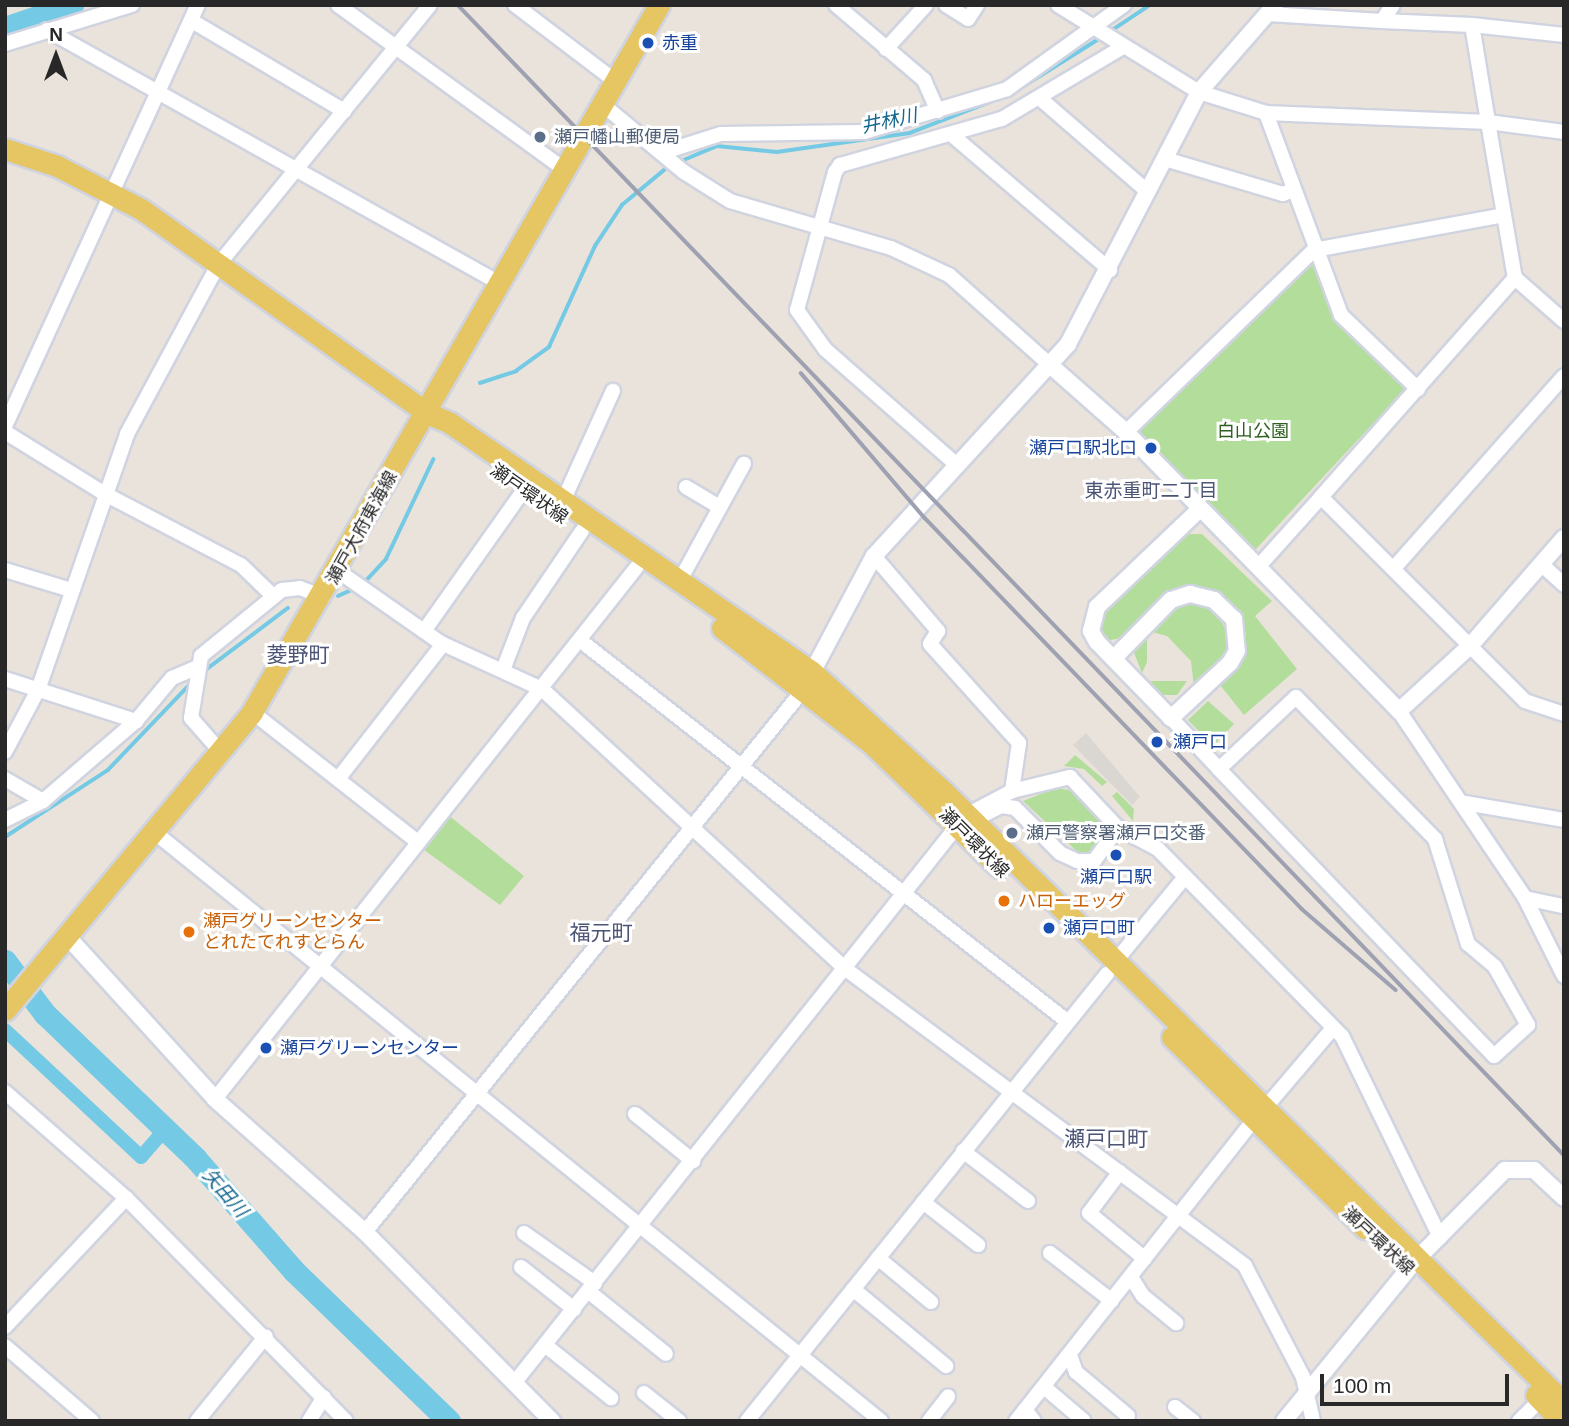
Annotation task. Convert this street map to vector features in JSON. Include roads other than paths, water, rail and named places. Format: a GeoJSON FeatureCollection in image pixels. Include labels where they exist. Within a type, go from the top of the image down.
{"type":"FeatureCollection","features":[{"type":"Feature","properties":{"kind":"main road","name":"瀬戸大府東海線"},"geometry":{"type":"LineString","coordinates":[[5,1010],[252,712],[323,597],[343,573],[427,413],[659,5]]}},
{"type":"Feature","properties":{"kind":"main road","name":"瀬戸環状線"},"geometry":{"type":"LineString","coordinates":[[5,149],[112,195],[218,265],[427,413],[564,501],[679,582],[807,680],[871,743],[965,822],[1258,1115],[1413,1265],[1564,1403]]}},
{"type":"Feature","properties":{"kind":"main road","name":"瀬戸環状線"},"geometry":{"type":"LineString","coordinates":[[427,413],[439,430],[582,531],[807,680]]}},
{"type":"Feature","properties":{"kind":"main road","name":"瀬戸環状線"},"geometry":{"type":"LineString","coordinates":[[1413,1265],[1561,1421]]}},
{"type":"Feature","properties":{"kind":"street"},"geometry":{"type":"LineString","coordinates":[[5,44],[132,5]]}},
{"type":"Feature","properties":{"kind":"street"},"geometry":{"type":"LineString","coordinates":[[5,426],[198,5]]}},
{"type":"Feature","properties":{"kind":"street"},"geometry":{"type":"LineString","coordinates":[[338,5],[565,170]]}},
{"type":"Feature","properties":{"kind":"street"},"geometry":{"type":"LineString","coordinates":[[5,752],[38,690],[127,434],[218,265],[299,171],[430,5]]}},
{"type":"Feature","properties":{"kind":"street"},"geometry":{"type":"LineString","coordinates":[[515,5],[614,81]]}},
{"type":"Feature","properties":{"kind":"street"},"geometry":{"type":"LineString","coordinates":[[836,5],[924,80],[938,111]]}},
{"type":"Feature","properties":{"kind":"street"},"geometry":{"type":"LineString","coordinates":[[886,49],[926,5]]}},
{"type":"Feature","properties":{"kind":"street"},"geometry":{"type":"LineString","coordinates":[[946,5],[968,19],[977,5]]}},
{"type":"Feature","properties":{"kind":"street"},"geometry":{"type":"LineString","coordinates":[[1058,5],[1121,48],[1199,92],[1266,113],[1488,122],[1564,132]]}},
{"type":"Feature","properties":{"kind":"street"},"geometry":{"type":"LineString","coordinates":[[661,153],[721,134],[839,137],[938,111],[1007,89],[1094,30],[1124,5]]}},
{"type":"Feature","properties":{"kind":"street"},"geometry":{"type":"LineString","coordinates":[[1382,21],[1393,5]]}},
{"type":"Feature","properties":{"kind":"street"},"geometry":{"type":"LineString","coordinates":[[365,1233],[742,769],[807,680],[874,556],[1050,365],[1110,270],[1199,92],[1271,10],[1382,21],[1472,25],[1564,35]]}},
{"type":"Feature","properties":{"kind":"street"},"geometry":{"type":"LineString","coordinates":[[192,21],[344,111]]}},
{"type":"Feature","properties":{"kind":"street"},"geometry":{"type":"LineString","coordinates":[[1472,25],[1515,278],[1564,321]]}},
{"type":"Feature","properties":{"kind":"street"},"geometry":{"type":"LineString","coordinates":[[47,30],[501,285]]}},
{"type":"Feature","properties":{"kind":"street"},"geometry":{"type":"LineString","coordinates":[[958,466],[804,325],[797,300],[840,165],[952,135],[1042,101],[1121,48]]}},
{"type":"Feature","properties":{"kind":"street"},"geometry":{"type":"LineString","coordinates":[[1042,101],[1148,192]]}},
{"type":"Feature","properties":{"kind":"street"},"geometry":{"type":"LineString","coordinates":[[602,104],[684,172],[730,201],[820,230],[891,248],[949,275],[1126,432],[1199,510],[1399,711],[1465,803],[1525,898],[1564,976]]}},
{"type":"Feature","properties":{"kind":"street"},"geometry":{"type":"LineString","coordinates":[[1266,113],[1314,250],[1341,315],[1418,388]]}},
{"type":"Feature","properties":{"kind":"street"},"geometry":{"type":"LineString","coordinates":[[952,135],[1110,270]]}},
{"type":"Feature","properties":{"kind":"street"},"geometry":{"type":"LineString","coordinates":[[1165,159],[1283,194],[1293,190]]}},
{"type":"Feature","properties":{"kind":"street"},"geometry":{"type":"LineString","coordinates":[[1126,432],[1314,250],[1504,215]]}},
{"type":"Feature","properties":{"kind":"street"},"geometry":{"type":"LineString","coordinates":[[1258,567],[1515,278]]}},
{"type":"Feature","properties":{"kind":"street"},"geometry":{"type":"LineString","coordinates":[[1394,568],[1564,376]]}},
{"type":"Feature","properties":{"kind":"street"},"geometry":{"type":"LineString","coordinates":[[564,501],[613,391]]}},
{"type":"Feature","properties":{"kind":"street"},"geometry":{"type":"LineString","coordinates":[[5,432],[105,494],[241,565],[273,596]]}},
{"type":"Feature","properties":{"kind":"street"},"geometry":{"type":"LineString","coordinates":[[679,582],[744,464]]}},
{"type":"Feature","properties":{"kind":"street"},"geometry":{"type":"LineString","coordinates":[[686,486],[719,507]]}},
{"type":"Feature","properties":{"kind":"street"},"geometry":{"type":"LineString","coordinates":[[425,631],[524,490]]}},
{"type":"Feature","properties":{"kind":"street"},"geometry":{"type":"LineString","coordinates":[[1321,497],[1525,701],[1564,714]]}},
{"type":"Feature","properties":{"kind":"street"},"geometry":{"type":"LineString","coordinates":[[1199,510],[1091,617],[1097,642],[1115,657],[1219,769],[1494,1056],[1528,1025],[1495,967],[1468,943],[1435,839],[1296,697],[1219,769]]}},
{"type":"Feature","properties":{"kind":"street"},"geometry":{"type":"LineString","coordinates":[[503,670],[523,618],[582,531]]}},
{"type":"Feature","properties":{"kind":"street"},"geometry":{"type":"LineString","coordinates":[[1399,711],[1470,646],[1564,538]]}},
{"type":"Feature","properties":{"kind":"street"},"geometry":{"type":"LineString","coordinates":[[874,556],[938,631],[930,644],[1019,743],[1012,791]]}},
{"type":"Feature","properties":{"kind":"street"},"geometry":{"type":"LineString","coordinates":[[1541,564],[1564,585]]}},
{"type":"Feature","properties":{"kind":"street"},"geometry":{"type":"LineString","coordinates":[[215,1099],[316,968],[581,641],[636,568]]}},
{"type":"Feature","properties":{"kind":"street"},"geometry":{"type":"LineString","coordinates":[[5,570],[71,590]]}},
{"type":"Feature","properties":{"kind":"street"},"geometry":{"type":"LineString","coordinates":[[343,573],[443,644],[542,689],[847,970],[1010,1092],[1181,1214],[1245,1266],[1307,1392],[1313,1421]]}},
{"type":"Feature","properties":{"kind":"street"},"geometry":{"type":"LineString","coordinates":[[220,751],[191,718],[198,667],[208,646],[273,596],[300,588],[323,597]]}},
{"type":"Feature","properties":{"kind":"street"},"geometry":{"type":"LineString","coordinates":[[1115,657],[1171,600],[1204,595],[1234,619],[1237,651],[1230,663],[1171,718]]}},
{"type":"Feature","properties":{"kind":"street"},"geometry":{"type":"LineString","coordinates":[[581,641],[903,898],[1068,1022]]}},
{"type":"Feature","properties":{"kind":"street"},"geometry":{"type":"LineString","coordinates":[[338,779],[443,644]]}},
{"type":"Feature","properties":{"kind":"street"},"geometry":{"type":"LineString","coordinates":[[5,820],[43,801],[136,721],[172,678],[198,667]]}},
{"type":"Feature","properties":{"kind":"street"},"geometry":{"type":"LineString","coordinates":[[5,679],[136,721]]}},
{"type":"Feature","properties":{"kind":"street"},"geometry":{"type":"LineString","coordinates":[[252,712],[418,842]]}},
{"type":"Feature","properties":{"kind":"street"},"geometry":{"type":"LineString","coordinates":[[515,1382],[965,822],[1012,791],[1070,776],[1118,828],[1138,834],[1185,877],[1333,1028],[1440,1237]]}},
{"type":"Feature","properties":{"kind":"street"},"geometry":{"type":"LineString","coordinates":[[5,779],[43,801]]}},
{"type":"Feature","properties":{"kind":"street"},"geometry":{"type":"LineString","coordinates":[[1465,803],[1564,820]]}},
{"type":"Feature","properties":{"kind":"street"},"geometry":{"type":"LineString","coordinates":[[965,822],[1001,806],[1015,808],[1060,853],[1077,861],[1094,861],[1118,828]]}},
{"type":"Feature","properties":{"kind":"street"},"geometry":{"type":"LineString","coordinates":[[153,831],[476,1098],[881,1421]]}},
{"type":"Feature","properties":{"kind":"street"},"geometry":{"type":"LineString","coordinates":[[753,1419],[1010,1092],[1185,877]]}},
{"type":"Feature","properties":{"kind":"street"},"geometry":{"type":"LineString","coordinates":[[1525,898],[1564,906]]}},
{"type":"Feature","properties":{"kind":"street"},"geometry":{"type":"LineString","coordinates":[[61,940],[215,1099],[365,1233],[552,1421]]}},
{"type":"Feature","properties":{"kind":"street"},"geometry":{"type":"LineString","coordinates":[[1025,1417],[1044,1387],[1258,1115],[1333,1028]]}},
{"type":"Feature","properties":{"kind":"street"},"geometry":{"type":"LineString","coordinates":[[5,1092],[126,1198],[266,1336],[346,1421]]}},
{"type":"Feature","properties":{"kind":"street"},"geometry":{"type":"LineString","coordinates":[[635,1114],[693,1161]]}},
{"type":"Feature","properties":{"kind":"street"},"geometry":{"type":"LineString","coordinates":[[963,1151],[1028,1201]]}},
{"type":"Feature","properties":{"kind":"street"},"geometry":{"type":"LineString","coordinates":[[1284,1421],[1413,1265],[1513,1167],[1534,1170],[1564,1198]]}},
{"type":"Feature","properties":{"kind":"street"},"geometry":{"type":"LineString","coordinates":[[1120,1172],[1089,1213],[1145,1259]]}},
{"type":"Feature","properties":{"kind":"street"},"geometry":{"type":"LineString","coordinates":[[5,1327],[126,1198]]}},
{"type":"Feature","properties":{"kind":"street"},"geometry":{"type":"LineString","coordinates":[[923,1202],[978,1245]]}},
{"type":"Feature","properties":{"kind":"street"},"geometry":{"type":"LineString","coordinates":[[524,1233],[592,1287],[666,1354]]}},
{"type":"Feature","properties":{"kind":"street"},"geometry":{"type":"LineString","coordinates":[[1051,1253],[1112,1301]]}},
{"type":"Feature","properties":{"kind":"street"},"geometry":{"type":"LineString","coordinates":[[878,1258],[931,1302]]}},
{"type":"Feature","properties":{"kind":"street"},"geometry":{"type":"LineString","coordinates":[[522,1267],[574,1309]]}},
{"type":"Feature","properties":{"kind":"street"},"geometry":{"type":"LineString","coordinates":[[1131,1277],[1143,1296],[1176,1323]]}},
{"type":"Feature","properties":{"kind":"street"},"geometry":{"type":"LineString","coordinates":[[853,1289],[946,1366]]}},
{"type":"Feature","properties":{"kind":"street"},"geometry":{"type":"LineString","coordinates":[[197,1421],[266,1336]]}},
{"type":"Feature","properties":{"kind":"street"},"geometry":{"type":"LineString","coordinates":[[545,1345],[611,1398]]}},
{"type":"Feature","properties":{"kind":"street"},"geometry":{"type":"LineString","coordinates":[[5,1346],[92,1421]]}},
{"type":"Feature","properties":{"kind":"street"},"geometry":{"type":"LineString","coordinates":[[1070,1355],[1076,1372],[1128,1416]]}},
{"type":"Feature","properties":{"kind":"street"},"geometry":{"type":"LineString","coordinates":[[1044,1387],[1084,1421]]}},
{"type":"Feature","properties":{"kind":"street"},"geometry":{"type":"LineString","coordinates":[[644,1393],[679,1421]]}},
{"type":"Feature","properties":{"kind":"street"},"geometry":{"type":"LineString","coordinates":[[309,1421],[324,1397]]}},
{"type":"Feature","properties":{"kind":"street"},"geometry":{"type":"LineString","coordinates":[[929,1421],[948,1397]]}},
{"type":"Feature","properties":{"kind":"street"},"geometry":{"type":"LineString","coordinates":[[1519,1421],[1540,1400]]}},
{"type":"Feature","properties":{"kind":"street"},"geometry":{"type":"LineString","coordinates":[[1175,1407],[1193,1421]]}},
{"type":"Feature","properties":{"kind":"waterway"},"geometry":{"type":"LineString","coordinates":[[5,28],[72,5]]}},
{"type":"Feature","properties":{"kind":"waterway","name":"井林川"},"geometry":{"type":"LineString","coordinates":[[1111,31],[1150,5]]}},
{"type":"Feature","properties":{"kind":"waterway","name":"井林川"},"geometry":{"type":"LineString","coordinates":[[1016,91],[1102,37]]}},
{"type":"Feature","properties":{"kind":"waterway","name":"井林川"},"geometry":{"type":"LineString","coordinates":[[679,162],[717,146],[777,152],[910,133],[1003,97]]}},
{"type":"Feature","properties":{"kind":"waterway"},"geometry":{"type":"LineString","coordinates":[[480,383],[516,371],[549,347],[595,246],[622,205],[669,166]]}},
{"type":"Feature","properties":{"kind":"waterway"},"geometry":{"type":"LineString","coordinates":[[363,584],[386,559],[433,460]]}},
{"type":"Feature","properties":{"kind":"waterway"},"geometry":{"type":"LineString","coordinates":[[338,596],[356,588]]}},
{"type":"Feature","properties":{"kind":"waterway"},"geometry":{"type":"LineString","coordinates":[[203,672],[288,608]]}},
{"type":"Feature","properties":{"kind":"waterway"},"geometry":{"type":"LineString","coordinates":[[5,837],[108,770],[192,682]]}},
{"type":"Feature","properties":{"kind":"waterway","name":"矢田川"},"geometry":{"type":"LineString","coordinates":[[5,961],[45,1014],[196,1159],[294,1271],[449,1421]]}},
{"type":"Feature","properties":{"kind":"waterway"},"geometry":{"type":"LineString","coordinates":[[5,1030],[141,1157],[165,1129]]}},
{"type":"Feature","properties":{"kind":"railway"},"geometry":{"type":"LineString","coordinates":[[458,5],[1564,1155]]}},
{"type":"Feature","properties":{"kind":"railway"},"geometry":{"type":"LineString","coordinates":[[801,373],[925,518],[1302,909],[1396,990]]}},
{"type":"Feature","properties":{"kind":"place","name":"赤重"},"geometry":{"type":"Point","coordinates":[648,43]}},
{"type":"Feature","properties":{"kind":"place","name":"瀬戸幡山郵便局"},"geometry":{"type":"Point","coordinates":[540,137]}},
{"type":"Feature","properties":{"kind":"place","name":"瀬戸口駅北口"},"geometry":{"type":"Point","coordinates":[1151,448]}},
{"type":"Feature","properties":{"kind":"place","name":"瀬戸口"},"geometry":{"type":"Point","coordinates":[1157,742]}},
{"type":"Feature","properties":{"kind":"place","name":"瀬戸警察署瀬戸口交番"},"geometry":{"type":"Point","coordinates":[1012,833]}},
{"type":"Feature","properties":{"kind":"place","name":"瀬戸口駅"},"geometry":{"type":"Point","coordinates":[1116,855]}},
{"type":"Feature","properties":{"kind":"place","name":"ハローエッグ"},"geometry":{"type":"Point","coordinates":[1004,901]}},
{"type":"Feature","properties":{"kind":"place","name":"瀬戸口町"},"geometry":{"type":"Point","coordinates":[1049,928]}},
{"type":"Feature","properties":{"kind":"place","name":"瀬戸グリーンセンター とれたてれすとらん"},"geometry":{"type":"Point","coordinates":[189,932]}},
{"type":"Feature","properties":{"kind":"place","name":"瀬戸グリーンセンター"},"geometry":{"type":"Point","coordinates":[266,1048]}},
{"type":"Feature","properties":{"kind":"district","name":"東赤重町二丁目"},"geometry":{"type":"Point","coordinates":[1151,491]}},
{"type":"Feature","properties":{"kind":"district","name":"菱野町"},"geometry":{"type":"Point","coordinates":[298,655]}},
{"type":"Feature","properties":{"kind":"district","name":"福元町"},"geometry":{"type":"Point","coordinates":[601,933]}},
{"type":"Feature","properties":{"kind":"district","name":"瀬戸口町"},"geometry":{"type":"Point","coordinates":[1106,1139]}},
{"type":"Feature","properties":{"kind":"park label","name":"白山公園"},"geometry":{"type":"Point","coordinates":[1253,431]}}]}
